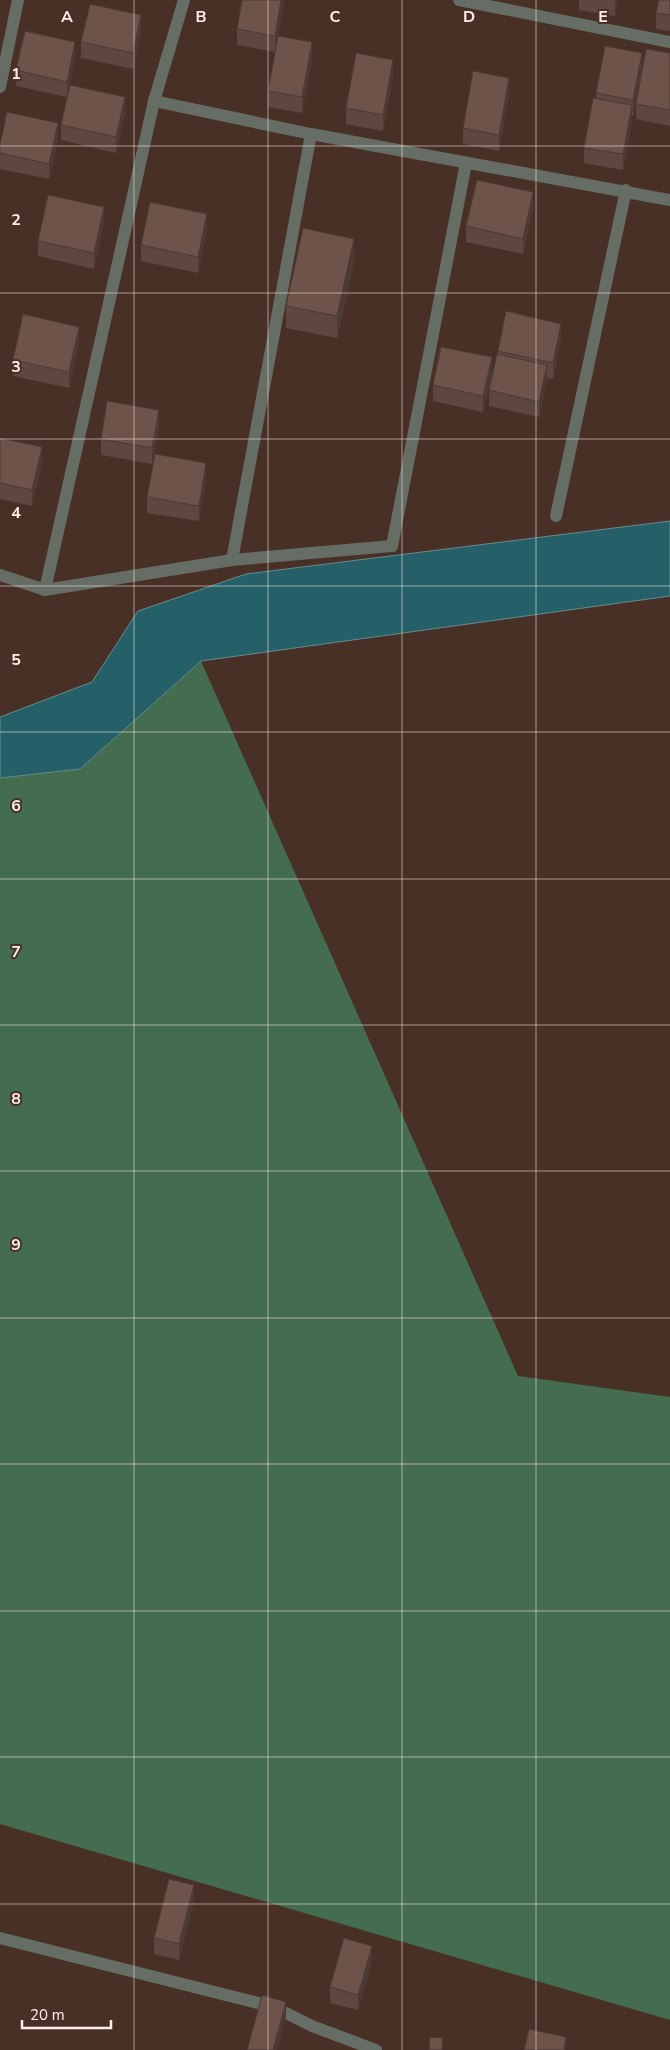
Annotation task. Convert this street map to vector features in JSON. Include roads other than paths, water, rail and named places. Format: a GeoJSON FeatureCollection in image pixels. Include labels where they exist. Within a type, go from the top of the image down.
{"type":"FeatureCollection","features":[{"type":"Feature","properties":{"kind":"street"},"geometry":{"type":"LineString","coordinates":[[0,87],[18,0]]}},
{"type":"Feature","properties":{"kind":"street"},"geometry":{"type":"LineString","coordinates":[[45,590],[154,101],[184,0]]}},
{"type":"Feature","properties":{"kind":"street"},"geometry":{"type":"LineString","coordinates":[[459,0],[670,42]]}},
{"type":"Feature","properties":{"kind":"street"},"geometry":{"type":"LineString","coordinates":[[154,101],[311,134],[626,190],[670,200]]}},
{"type":"Feature","properties":{"kind":"street"},"geometry":{"type":"LineString","coordinates":[[232,560],[311,134]]}},
{"type":"Feature","properties":{"kind":"street"},"geometry":{"type":"LineString","coordinates":[[0,575],[45,590],[232,560],[392,546],[466,163]]}},
{"type":"Feature","properties":{"kind":"street"},"geometry":{"type":"LineString","coordinates":[[556,516],[626,190]]}},
{"type":"Feature","properties":{"kind":"street"},"geometry":{"type":"LineString","coordinates":[[0,1938],[274,2007],[312,2026],[376,2050]]}},
{"type":"Feature","properties":{"kind":"water"},"geometry":{"type":"Polygon","coordinates":[[[670,521],[670,596],[201,661],[80,769],[0,778],[0,717],[92,682],[138,611],[246,574],[670,521]]]}}]}
